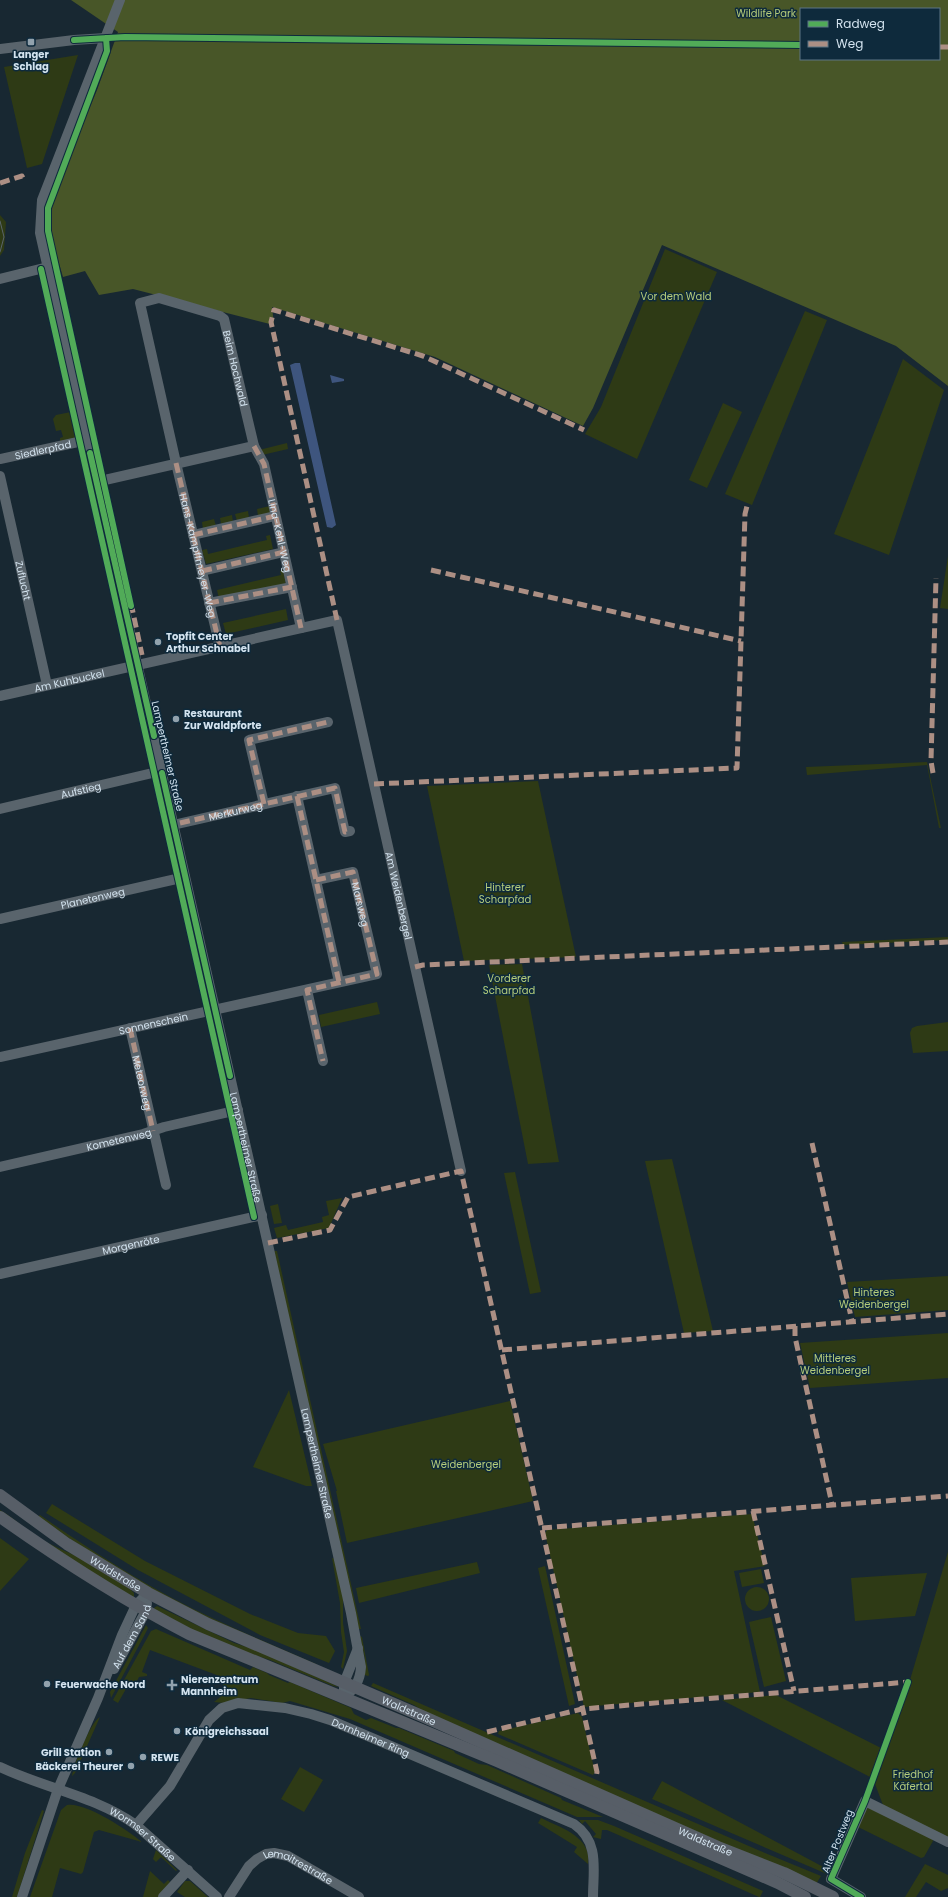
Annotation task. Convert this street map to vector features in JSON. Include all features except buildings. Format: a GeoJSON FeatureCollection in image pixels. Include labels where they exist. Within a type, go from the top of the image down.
{"type":"FeatureCollection","features":[{"type":"Feature","properties":{"kind":"main road","name":"Waldstraße"},"geometry":{"type":"LineString","coordinates":[[0,1495],[61,1540],[148,1593],[214,1627],[356,1687],[718,1847],[784,1873],[833,1897]]}},
{"type":"Feature","properties":{"kind":"main road","name":"Waldstraße"},"geometry":{"type":"LineString","coordinates":[[0,1517],[52,1554],[146,1611],[189,1634],[497,1761],[778,1883],[805,1897]]}},
{"type":"Feature","properties":{"kind":"street","name":"Lampertheimer Straße"},"geometry":{"type":"LineString","coordinates":[[120,0],[42,200],[40,233],[262,1215],[358,1648],[361,1667],[360,1676],[356,1687]]}},
{"type":"Feature","properties":{"kind":"street"},"geometry":{"type":"LineString","coordinates":[[0,49],[74,40],[106,38]]}},
{"type":"Feature","properties":{"kind":"street"},"geometry":{"type":"LineString","coordinates":[[0,279],[48,267]]}},
{"type":"Feature","properties":{"kind":"street","name":"Beim Hochwald"},"geometry":{"type":"LineString","coordinates":[[176,463],[140,303],[159,298],[220,316],[224,319],[254,446]]}},
{"type":"Feature","properties":{"kind":"street","name":"Siedlerpfad"},"geometry":{"type":"LineString","coordinates":[[0,459],[87,440]]}},
{"type":"Feature","properties":{"kind":"street"},"geometry":{"type":"LineString","coordinates":[[96,482],[254,446]]}},
{"type":"Feature","properties":{"kind":"street","name":"Lina-Kehl-Weg"},"geometry":{"type":"LineString","coordinates":[[254,446],[264,464],[301,628]]}},
{"type":"Feature","properties":{"kind":"street","name":"Hans-Kampffmeyer-Weg"},"geometry":{"type":"LineString","coordinates":[[176,463],[220,647]]}},
{"type":"Feature","properties":{"kind":"street","name":"Zuflucht"},"geometry":{"type":"LineString","coordinates":[[0,476],[47,685]]}},
{"type":"Feature","properties":{"kind":"street"},"geometry":{"type":"LineString","coordinates":[[193,535],[275,516]]}},
{"type":"Feature","properties":{"kind":"street"},"geometry":{"type":"LineString","coordinates":[[202,571],[284,552]]}},
{"type":"Feature","properties":{"kind":"street"},"geometry":{"type":"LineString","coordinates":[[209,603],[292,587]]}},
{"type":"Feature","properties":{"kind":"street","name":"Am Weidenbergel"},"geometry":{"type":"LineString","coordinates":[[301,628],[336,620],[461,1171]]}},
{"type":"Feature","properties":{"kind":"street"},"geometry":{"type":"LineString","coordinates":[[138,665],[301,628]]}},
{"type":"Feature","properties":{"kind":"street","name":"Am Kuhbuckel"},"geometry":{"type":"LineString","coordinates":[[0,696],[138,665]]}},
{"type":"Feature","properties":{"kind":"street"},"geometry":{"type":"LineString","coordinates":[[264,804],[249,740],[328,722]]}},
{"type":"Feature","properties":{"kind":"street","name":"Aufstieg"},"geometry":{"type":"LineString","coordinates":[[0,809],[162,772]]}},
{"type":"Feature","properties":{"kind":"street","name":"Merkurweg"},"geometry":{"type":"LineString","coordinates":[[174,825],[335,788],[345,832],[350,831]]}},
{"type":"Feature","properties":{"kind":"street"},"geometry":{"type":"LineString","coordinates":[[297,796],[339,982]]}},
{"type":"Feature","properties":{"kind":"street","name":"Marsweg"},"geometry":{"type":"LineString","coordinates":[[316,880],[353,872],[377,974]]}},
{"type":"Feature","properties":{"kind":"street","name":"Planetenweg"},"geometry":{"type":"LineString","coordinates":[[0,919],[185,877]]}},
{"type":"Feature","properties":{"kind":"street","name":"Sonnenschein"},"geometry":{"type":"LineString","coordinates":[[0,1057],[377,974]]}},
{"type":"Feature","properties":{"kind":"street"},"geometry":{"type":"LineString","coordinates":[[307,990],[323,1061]]}},
{"type":"Feature","properties":{"kind":"street","name":"Meteorweg"},"geometry":{"type":"LineString","coordinates":[[130,1028],[166,1185]]}},
{"type":"Feature","properties":{"kind":"street","name":"Kometenweg"},"geometry":{"type":"LineString","coordinates":[[0,1167],[238,1110]]}},
{"type":"Feature","properties":{"kind":"street","name":"Morgenröte"},"geometry":{"type":"LineString","coordinates":[[0,1274],[262,1215]]}},
{"type":"Feature","properties":{"kind":"street","name":"Auf dem Sand"},"geometry":{"type":"LineString","coordinates":[[22,1897],[58,1789],[98,1698],[122,1635],[136,1605],[148,1593]]}},
{"type":"Feature","properties":{"kind":"street","name":"Auf dem Sand"},"geometry":{"type":"LineString","coordinates":[[98,1698],[146,1611],[148,1593]]}},
{"type":"Feature","properties":{"kind":"street"},"geometry":{"type":"LineString","coordinates":[[344,1698],[344,1683],[358,1648]]}},
{"type":"Feature","properties":{"kind":"street"},"geometry":{"type":"LineString","coordinates":[[344,1698],[356,1687]]}},
{"type":"Feature","properties":{"kind":"street","name":"Dornheimer Ring"},"geometry":{"type":"LineString","coordinates":[[136,1825],[170,1786],[209,1720],[216,1712],[226,1706],[238,1703],[285,1708],[330,1720],[574,1824],[585,1833],[594,1853],[593,1897]]}},
{"type":"Feature","properties":{"kind":"street","name":"Wormser Straße"},"geometry":{"type":"LineString","coordinates":[[0,1767],[98,1803],[124,1816],[188,1870],[217,1897]]}},
{"type":"Feature","properties":{"kind":"street","name":"Alter Postweg"},"geometry":{"type":"LineString","coordinates":[[861,1897],[830,1879],[864,1802],[948,1842]]}},
{"type":"Feature","properties":{"kind":"street","name":"Lemaitrestraße"},"geometry":{"type":"LineString","coordinates":[[229,1897],[249,1866],[257,1858],[274,1853],[288,1856],[359,1897]]}},
{"type":"Feature","properties":{"kind":"street"},"geometry":{"type":"LineString","coordinates":[[163,1897],[188,1870]]}},
{"type":"Feature","properties":{"kind":"green space","name":"Wildlife Park"},"geometry":{"type":"Polygon","coordinates":[[[71,0],[948,0],[948,386],[896,346],[662,245],[593,408],[583,426],[435,357],[272,307],[274,325],[133,289],[99,295],[85,271],[63,277],[49,229],[52,198],[97,90],[118,32],[71,0]]]}},
{"type":"Feature","properties":{"kind":"green space"},"geometry":{"type":"Polygon","coordinates":[[[78,55],[42,164],[27,168],[4,67],[78,55]]]}},
{"type":"Feature","properties":{"kind":"green space"},"geometry":{"type":"Polygon","coordinates":[[[0,215],[6,222],[4,250],[0,256],[0,215]]]}},
{"type":"Feature","properties":{"kind":"green space","name":"Vor dem Wald"},"geometry":{"type":"Polygon","coordinates":[[[665,249],[717,272],[637,459],[585,434],[601,407],[665,249]]]}},
{"type":"Feature","properties":{"kind":"green space"},"geometry":{"type":"Polygon","coordinates":[[[805,311],[827,320],[752,505],[725,494],[805,311]]]}},
{"type":"Feature","properties":{"kind":"green space"},"geometry":{"type":"Polygon","coordinates":[[[903,359],[944,390],[889,555],[834,534],[903,359]]]}},
{"type":"Feature","properties":{"kind":"green space"},"geometry":{"type":"Polygon","coordinates":[[[723,403],[742,412],[707,488],[689,480],[723,403]]]}},
{"type":"Feature","properties":{"kind":"green space"},"geometry":{"type":"Polygon","coordinates":[[[71,412],[76,438],[60,442],[60,438],[63,437],[61,430],[56,431],[53,419],[56,415],[71,412]]]}},
{"type":"Feature","properties":{"kind":"green space"},"geometry":{"type":"Polygon","coordinates":[[[287,443],[288,449],[262,455],[259,450],[287,443]]]}},
{"type":"Feature","properties":{"kind":"green space"},"geometry":{"type":"Polygon","coordinates":[[[270,506],[271,513],[258,516],[257,509],[270,506]]]}},
{"type":"Feature","properties":{"kind":"green space"},"geometry":{"type":"Polygon","coordinates":[[[248,511],[249,518],[237,521],[235,514],[248,511]]]}},
{"type":"Feature","properties":{"kind":"green space"},"geometry":{"type":"Polygon","coordinates":[[[232,515],[233,522],[221,524],[220,518],[232,515]]]}},
{"type":"Feature","properties":{"kind":"green space"},"geometry":{"type":"Polygon","coordinates":[[[214,519],[216,526],[203,529],[202,522],[214,519]]]}},
{"type":"Feature","properties":{"kind":"green space"},"geometry":{"type":"Polygon","coordinates":[[[270,535],[273,549],[206,564],[202,550],[207,549],[208,554],[267,540],[266,536],[270,535]]]}},
{"type":"Feature","properties":{"kind":"green space"},"geometry":{"type":"Polygon","coordinates":[[[948,556],[948,609],[940,608],[948,556]]]}},
{"type":"Feature","properties":{"kind":"green space"},"geometry":{"type":"Polygon","coordinates":[[[283,570],[286,584],[219,599],[217,590],[281,575],[280,571],[283,570]]]}},
{"type":"Feature","properties":{"kind":"green space"},"geometry":{"type":"Polygon","coordinates":[[[286,609],[288,620],[226,634],[223,623],[286,609]]]}},
{"type":"Feature","properties":{"kind":"green space"},"geometry":{"type":"Polygon","coordinates":[[[927,762],[941,828],[939,828],[927,765],[807,775],[806,767],[927,762]]]}},
{"type":"Feature","properties":{"kind":"green space","name":"Hinterer Scharpfad"},"geometry":{"type":"Polygon","coordinates":[[[538,781],[576,957],[464,961],[427,786],[538,781]]]}},
{"type":"Feature","properties":{"kind":"green space"},"geometry":{"type":"Polygon","coordinates":[[[948,937],[948,940],[843,945],[842,942],[948,937]]]}},
{"type":"Feature","properties":{"kind":"green space","name":"Vorderer Scharpfad"},"geometry":{"type":"Polygon","coordinates":[[[522,964],[559,1162],[528,1164],[489,965],[522,964]]]}},
{"type":"Feature","properties":{"kind":"green space"},"geometry":{"type":"Polygon","coordinates":[[[377,1002],[380,1014],[321,1027],[319,1015],[377,1002]]]}},
{"type":"Feature","properties":{"kind":"green space"},"geometry":{"type":"Polygon","coordinates":[[[948,1022],[948,1051],[913,1053],[910,1033],[912,1028],[948,1022]]]}},
{"type":"Feature","properties":{"kind":"green space"},"geometry":{"type":"Polygon","coordinates":[[[672,1159],[713,1331],[684,1333],[645,1161],[672,1159]]]}},
{"type":"Feature","properties":{"kind":"green space"},"geometry":{"type":"Polygon","coordinates":[[[515,1172],[541,1292],[530,1294],[504,1173],[515,1172]]]}},
{"type":"Feature","properties":{"kind":"green space"},"geometry":{"type":"Polygon","coordinates":[[[342,1198],[329,1228],[277,1238],[274,1228],[286,1225],[288,1230],[323,1222],[322,1217],[329,1215],[326,1201],[342,1198]]]}},
{"type":"Feature","properties":{"kind":"green space"},"geometry":{"type":"Polygon","coordinates":[[[278,1204],[282,1223],[274,1224],[270,1206],[278,1204]]]}},
{"type":"Feature","properties":{"kind":"green space"},"geometry":{"type":"Polygon","coordinates":[[[274,1251],[277,1251],[361,1629],[358,1629],[274,1251]]]}},
{"type":"Feature","properties":{"kind":"green space","name":"Hinteres Weidenbergel"},"geometry":{"type":"Polygon","coordinates":[[[948,1276],[948,1310],[855,1317],[847,1282],[948,1276]]]}},
{"type":"Feature","properties":{"kind":"green space","name":"Mittleres Weidenbergel"},"geometry":{"type":"Polygon","coordinates":[[[948,1333],[948,1378],[810,1388],[800,1343],[948,1333]]]}},
{"type":"Feature","properties":{"kind":"green space"},"geometry":{"type":"Polygon","coordinates":[[[289,1390],[312,1486],[306,1486],[253,1467],[289,1390]]]}},
{"type":"Feature","properties":{"kind":"green space","name":"Weidenbergel"},"geometry":{"type":"Polygon","coordinates":[[[510,1401],[533,1501],[347,1543],[337,1491],[323,1444],[510,1401]]]}},
{"type":"Feature","properties":{"kind":"green space"},"geometry":{"type":"Polygon","coordinates":[[[52,1504],[145,1561],[250,1614],[298,1633],[326,1636],[335,1651],[329,1663],[260,1635],[138,1570],[46,1513],[52,1504]]]}},
{"type":"Feature","properties":{"kind":"green space"},"geometry":{"type":"Polygon","coordinates":[[[0,1510],[12,1518],[37,1537],[0,1513],[0,1510]]]}},
{"type":"Feature","properties":{"kind":"green space"},"geometry":{"type":"Polygon","coordinates":[[[752,1514],[765,1566],[734,1571],[760,1692],[584,1707],[545,1533],[547,1530],[752,1514]]]}},
{"type":"Feature","properties":{"kind":"green space"},"geometry":{"type":"Polygon","coordinates":[[[40,1515],[138,1579],[172,1598],[316,1664],[318,1668],[172,1601],[111,1566],[37,1517],[40,1515]]]}},
{"type":"Feature","properties":{"kind":"green space"},"geometry":{"type":"Polygon","coordinates":[[[0,1538],[29,1559],[0,1591],[0,1538]]]}},
{"type":"Feature","properties":{"kind":"green space"},"geometry":{"type":"Polygon","coordinates":[[[41,1540],[104,1570],[125,1584],[134,1593],[134,1597],[132,1598],[41,1540]]]}},
{"type":"Feature","properties":{"kind":"green space","name":"Friedhof Käfertal"},"geometry":{"type":"Polygon","coordinates":[[[948,1552],[948,1838],[883,1805],[875,1784],[899,1717],[948,1552]]]}},
{"type":"Feature","properties":{"kind":"green space"},"geometry":{"type":"Polygon","coordinates":[[[332,1558],[335,1559],[343,1598],[343,1623],[347,1651],[343,1669],[341,1667],[344,1652],[341,1632],[340,1603],[332,1558]]]}},
{"type":"Feature","properties":{"kind":"green space"},"geometry":{"type":"Polygon","coordinates":[[[477,1562],[480,1573],[359,1603],[356,1588],[477,1562]]]}},
{"type":"Feature","properties":{"kind":"green space"},"geometry":{"type":"Polygon","coordinates":[[[545,1566],[575,1704],[569,1706],[538,1568],[545,1566]]]}},
{"type":"Feature","properties":{"kind":"green space"},"geometry":{"type":"Polygon","coordinates":[[[761,1569],[764,1583],[742,1587],[739,1573],[761,1569]]]}},
{"type":"Feature","properties":{"kind":"green space"},"geometry":{"type":"Polygon","coordinates":[[[927,1573],[915,1616],[855,1621],[851,1578],[927,1573]]]}},
{"type":"Feature","properties":{"kind":"green space"},"geometry":{"type":"Polygon","coordinates":[[[757,1587],[765,1591],[769,1599],[765,1607],[757,1611],[749,1607],[745,1599],[749,1591],[757,1587]]]}},
{"type":"Feature","properties":{"kind":"green space"},"geometry":{"type":"Polygon","coordinates":[[[157,1606],[234,1643],[257,1650],[339,1687],[194,1632],[154,1611],[154,1608],[157,1606]]]}},
{"type":"Feature","properties":{"kind":"green space"},"geometry":{"type":"Polygon","coordinates":[[[771,1617],[786,1681],[764,1687],[749,1622],[771,1617]]]}},
{"type":"Feature","properties":{"kind":"green space"},"geometry":{"type":"Polygon","coordinates":[[[146,1625],[148,1628],[111,1698],[110,1692],[146,1625]]]}},
{"type":"Feature","properties":{"kind":"green space"},"geometry":{"type":"Polygon","coordinates":[[[156,1629],[250,1670],[253,1667],[288,1683],[290,1682],[351,1708],[354,1714],[366,1720],[371,1718],[399,1728],[454,1751],[455,1753],[479,1764],[487,1765],[561,1798],[562,1800],[603,1817],[577,1817],[350,1719],[290,1701],[282,1703],[251,1698],[224,1703],[214,1702],[224,1694],[222,1677],[150,1650],[142,1672],[147,1674],[147,1676],[139,1677],[136,1683],[131,1680],[118,1703],[113,1700],[151,1631],[156,1629]]]}},
{"type":"Feature","properties":{"kind":"green space"},"geometry":{"type":"Polygon","coordinates":[[[360,1636],[362,1637],[368,1676],[365,1675],[365,1659],[360,1636]]]}},
{"type":"Feature","properties":{"kind":"green space"},"geometry":{"type":"Polygon","coordinates":[[[373,1683],[821,1876],[816,1884],[431,1716],[414,1705],[371,1686],[373,1683]]]}},
{"type":"Feature","properties":{"kind":"green space"},"geometry":{"type":"Polygon","coordinates":[[[776,1695],[881,1748],[870,1777],[722,1700],[776,1695]]]}},
{"type":"Feature","properties":{"kind":"green space"},"geometry":{"type":"Polygon","coordinates":[[[578,1713],[582,1717],[595,1772],[593,1775],[498,1734],[499,1731],[578,1713]]]}},
{"type":"Feature","properties":{"kind":"green space"},"geometry":{"type":"Polygon","coordinates":[[[100,1717],[75,1773],[72,1776],[79,1753],[88,1734],[96,1720],[100,1717]]]}},
{"type":"Feature","properties":{"kind":"green space"},"geometry":{"type":"Polygon","coordinates":[[[300,1767],[323,1780],[304,1812],[281,1799],[300,1767]]]}},
{"type":"Feature","properties":{"kind":"green space"},"geometry":{"type":"Polygon","coordinates":[[[662,1781],[829,1870],[827,1874],[652,1799],[662,1781]]]}},
{"type":"Feature","properties":{"kind":"green space"},"geometry":{"type":"Polygon","coordinates":[[[67,1805],[75,1805],[95,1812],[117,1824],[142,1842],[99,1830],[94,1832],[83,1872],[81,1874],[60,1868],[52,1897],[30,1897],[61,1810],[67,1805]]]}},
{"type":"Feature","properties":{"kind":"green space"},"geometry":{"type":"Polygon","coordinates":[[[867,1808],[871,1808],[932,1838],[933,1841],[924,1857],[921,1858],[858,1827],[867,1808]]]}},
{"type":"Feature","properties":{"kind":"green space"},"geometry":{"type":"Polygon","coordinates":[[[42,1810],[44,1811],[17,1897],[12,1897],[25,1853],[42,1810]]]}},
{"type":"Feature","properties":{"kind":"green space"},"geometry":{"type":"Polygon","coordinates":[[[541,1818],[565,1829],[580,1840],[588,1855],[588,1864],[574,1852],[577,1847],[538,1823],[541,1818]]]}},
{"type":"Feature","properties":{"kind":"green space"},"geometry":{"type":"Polygon","coordinates":[[[579,1820],[598,1820],[614,1826],[763,1891],[759,1897],[607,1830],[602,1830],[601,1839],[593,1837],[596,1834],[585,1821],[582,1824],[579,1820]]]}},
{"type":"Feature","properties":{"kind":"green space"},"geometry":{"type":"Polygon","coordinates":[[[156,1850],[177,1870],[176,1871],[161,1857],[156,1862],[153,1859],[156,1850]]]}},
{"type":"Feature","properties":{"kind":"green space"},"geometry":{"type":"Polygon","coordinates":[[[925,1864],[948,1875],[948,1888],[941,1891],[926,1882],[916,1897],[905,1897],[925,1864]]]}},
{"type":"Feature","properties":{"kind":"green space"},"geometry":{"type":"Polygon","coordinates":[[[150,1871],[164,1884],[168,1880],[171,1883],[158,1897],[143,1897],[150,1871]]]}},
{"type":"Feature","properties":{"kind":"green space"},"geometry":{"type":"Polygon","coordinates":[[[185,1881],[190,1881],[208,1897],[185,1897],[177,1892],[185,1881]]]}},
{"type":"Feature","properties":{"kind":"water"},"geometry":{"type":"Polygon","coordinates":[[[300,363],[336,525],[332,528],[327,527],[290,365],[300,363]]]}},
{"type":"Feature","properties":{"kind":"water"},"geometry":{"type":"Polygon","coordinates":[[[330,375],[344,379],[344,381],[332,383],[330,375]]]}},
{"type":"Feature","properties":{"kind":"tram line"},"geometry":{"type":"LineString","coordinates":[[0,221],[4,237],[0,252]]}},
{"type":"Feature","properties":{"kind":"marked path"},"geometry":{"type":"LineString","coordinates":[[940,47],[948,47]]}},
{"type":"Feature","properties":{"kind":"marked path"},"geometry":{"type":"LineString","coordinates":[[0,183],[22,176],[25,182]]}},
{"type":"Feature","properties":{"kind":"marked path"},"geometry":{"type":"LineString","coordinates":[[337,620],[271,322],[274,310],[423,356],[584,430]]}},
{"type":"Feature","properties":{"kind":"marked path"},"geometry":{"type":"LineString","coordinates":[[254,446],[264,464],[301,628]]}},
{"type":"Feature","properties":{"kind":"marked path"},"geometry":{"type":"LineString","coordinates":[[176,463],[220,647]]}},
{"type":"Feature","properties":{"kind":"marked path"},"geometry":{"type":"LineString","coordinates":[[374,784],[737,768],[745,514],[747,506]]}},
{"type":"Feature","properties":{"kind":"marked path"},"geometry":{"type":"LineString","coordinates":[[193,535],[275,516]]}},
{"type":"Feature","properties":{"kind":"marked path"},"geometry":{"type":"LineString","coordinates":[[202,571],[284,552]]}},
{"type":"Feature","properties":{"kind":"marked path"},"geometry":{"type":"LineString","coordinates":[[431,570],[741,641]]}},
{"type":"Feature","properties":{"kind":"marked path"},"geometry":{"type":"LineString","coordinates":[[933,773],[931,761],[936,578]]}},
{"type":"Feature","properties":{"kind":"marked path"},"geometry":{"type":"LineString","coordinates":[[209,603],[292,587]]}},
{"type":"Feature","properties":{"kind":"marked path"},"geometry":{"type":"LineString","coordinates":[[131,603],[142,655]]}},
{"type":"Feature","properties":{"kind":"marked path"},"geometry":{"type":"LineString","coordinates":[[264,804],[249,740],[328,722]]}},
{"type":"Feature","properties":{"kind":"marked path"},"geometry":{"type":"LineString","coordinates":[[180,823],[335,788],[345,832],[350,831]]}},
{"type":"Feature","properties":{"kind":"marked path"},"geometry":{"type":"LineString","coordinates":[[297,796],[339,982]]}},
{"type":"Feature","properties":{"kind":"marked path"},"geometry":{"type":"LineString","coordinates":[[316,880],[353,872],[377,974],[307,990],[323,1061]]}},
{"type":"Feature","properties":{"kind":"marked path"},"geometry":{"type":"LineString","coordinates":[[415,967],[423,965],[948,942]]}},
{"type":"Feature","properties":{"kind":"marked path"},"geometry":{"type":"LineString","coordinates":[[130,1028],[153,1131]]}},
{"type":"Feature","properties":{"kind":"marked path"},"geometry":{"type":"LineString","coordinates":[[812,1143],[852,1321]]}},
{"type":"Feature","properties":{"kind":"marked path"},"geometry":{"type":"LineString","coordinates":[[268,1243],[330,1230],[348,1197],[461,1171],[597,1772],[596,1778]]}},
{"type":"Feature","properties":{"kind":"marked path"},"geometry":{"type":"LineString","coordinates":[[502,1350],[948,1314]]}},
{"type":"Feature","properties":{"kind":"marked path"},"geometry":{"type":"LineString","coordinates":[[795,1326],[795,1337],[832,1504]]}},
{"type":"Feature","properties":{"kind":"marked path"},"geometry":{"type":"LineString","coordinates":[[542,1528],[948,1496]]}},
{"type":"Feature","properties":{"kind":"marked path"},"geometry":{"type":"LineString","coordinates":[[753,1511],[794,1691]]}},
{"type":"Feature","properties":{"kind":"marked path"},"geometry":{"type":"LineString","coordinates":[[487,1732],[582,1709],[908,1682]]}},
{"type":"Feature","properties":{"kind":"cycle path"},"geometry":{"type":"LineString","coordinates":[[74,40],[125,37],[800,45]]}},
{"type":"Feature","properties":{"kind":"cycle path"},"geometry":{"type":"LineString","coordinates":[[106,38],[107,51],[48,208],[48,231],[131,606]]}},
{"type":"Feature","properties":{"kind":"cycle path"},"geometry":{"type":"LineString","coordinates":[[41,269],[254,1217]]}},
{"type":"Feature","properties":{"kind":"cycle path"},"geometry":{"type":"LineString","coordinates":[[90,453],[154,736]]}},
{"type":"Feature","properties":{"kind":"cycle path"},"geometry":{"type":"LineString","coordinates":[[162,773],[230,1076]]}},
{"type":"Feature","properties":{"kind":"cycle path"},"geometry":{"type":"LineString","coordinates":[[861,1897],[831,1879],[865,1801],[908,1682]]}},
{"type":"Feature","properties":{"kind":"place","name":"Langer Schlag"},"geometry":{"type":"Point","coordinates":[31,42]}},
{"type":"Feature","properties":{"kind":"place","name":"Topfit Center Arthur Schnabel"},"geometry":{"type":"Point","coordinates":[158,642]}},
{"type":"Feature","properties":{"kind":"place","name":"Restaurant Zur Waldpforte"},"geometry":{"type":"Point","coordinates":[176,719]}},
{"type":"Feature","properties":{"kind":"place","name":"Feuerwache Nord"},"geometry":{"type":"Point","coordinates":[47,1684]}},
{"type":"Feature","properties":{"kind":"place","name":"Nierenzentrum Mannheim"},"geometry":{"type":"Point","coordinates":[172,1685]}},
{"type":"Feature","properties":{"kind":"place","name":"Königreichssaal"},"geometry":{"type":"Point","coordinates":[177,1731]}},
{"type":"Feature","properties":{"kind":"place","name":"Grill Station"},"geometry":{"type":"Point","coordinates":[109,1752]}},
{"type":"Feature","properties":{"kind":"place","name":"REWE"},"geometry":{"type":"Point","coordinates":[143,1757]}},
{"type":"Feature","properties":{"kind":"place","name":"Bäckerei Theurer"},"geometry":{"type":"Point","coordinates":[131,1766]}}]}
